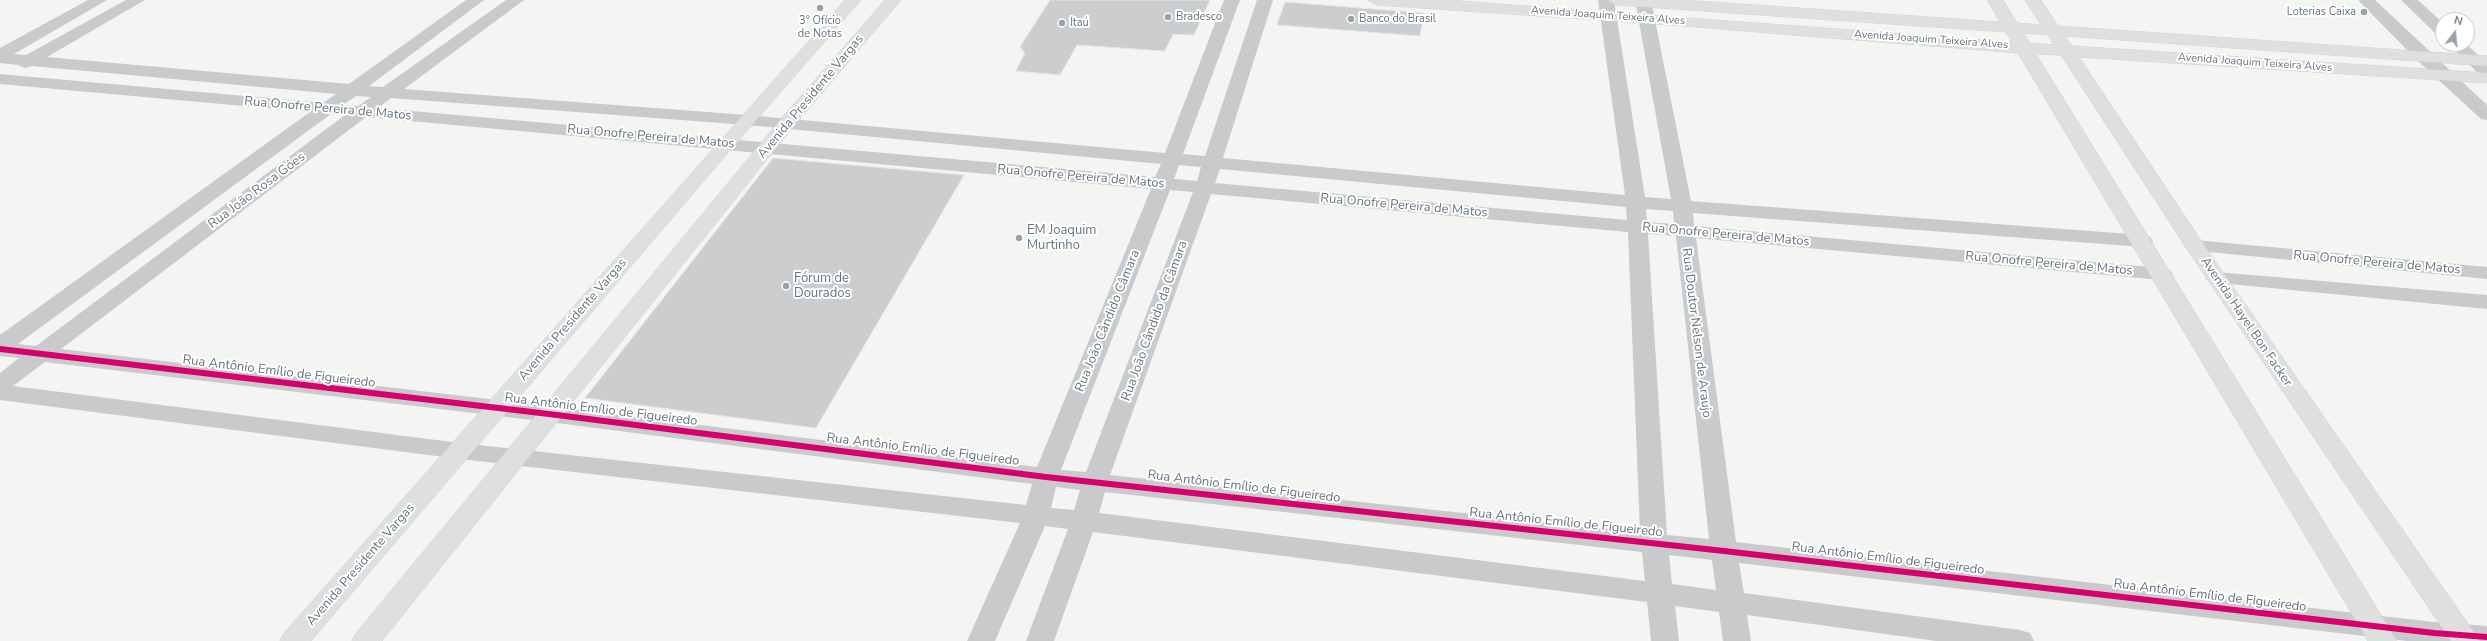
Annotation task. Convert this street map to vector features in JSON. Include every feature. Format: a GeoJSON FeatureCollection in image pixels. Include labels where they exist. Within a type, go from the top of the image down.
{"type":"FeatureCollection","features":[{"type":"Feature","properties":{"kind":"main road","name":"Avenida Presidente Vargas"},"geometry":{"type":"LineString","coordinates":[[294,641],[725,144],[853,0]]}},
{"type":"Feature","properties":{"kind":"main road","name":"Avenida Presidente Vargas"},"geometry":{"type":"LineString","coordinates":[[366,641],[786,124],[893,0]]}},
{"type":"Feature","properties":{"kind":"main road","name":"Avenida Joaquim Teixeira Alves"},"geometry":{"type":"LineString","coordinates":[[1376,0],[1610,5],[2014,28],[2480,61]]}},
{"type":"Feature","properties":{"kind":"main road"},"geometry":{"type":"LineString","coordinates":[[1995,0],[2014,28],[2023,48],[2143,241],[2378,634]]}},
{"type":"Feature","properties":{"kind":"main road","name":"Avenida Hayel Bon Facker"},"geometry":{"type":"LineString","coordinates":[[2033,0],[2054,31],[2064,50],[2216,278],[2472,638]]}},
{"type":"Feature","properties":{"kind":"main road","name":"Avenida Joaquim Teixeira Alves"},"geometry":{"type":"LineString","coordinates":[[1644,7],[2023,48],[2487,78]]}},
{"type":"Feature","properties":{"kind":"street"},"geometry":{"type":"LineString","coordinates":[[0,55],[99,0]]}},
{"type":"Feature","properties":{"kind":"street"},"geometry":{"type":"LineString","coordinates":[[0,78],[137,0]]}},
{"type":"Feature","properties":{"kind":"street","name":"Rua João Rosa Góes"},"geometry":{"type":"LineString","coordinates":[[0,346],[476,0]]}},
{"type":"Feature","properties":{"kind":"street","name":"Rua João Rosa Góes"},"geometry":{"type":"LineString","coordinates":[[0,384],[388,92],[516,0]]}},
{"type":"Feature","properties":{"kind":"street","name":"Rua João Cândido Câmara"},"geometry":{"type":"LineString","coordinates":[[981,641],[1036,516],[1046,477],[1162,185],[1232,0]]}},
{"type":"Feature","properties":{"kind":"street","name":"Rua João Cândido da Câmara"},"geometry":{"type":"LineString","coordinates":[[1040,641],[1084,521],[1096,481],[1204,188],[1265,0]]}},
{"type":"Feature","properties":{"kind":"street"},"geometry":{"type":"LineString","coordinates":[[2366,0],[2444,76],[2487,115]]}},
{"type":"Feature","properties":{"kind":"street"},"geometry":{"type":"LineString","coordinates":[[2410,0],[2435,24]]}},
{"type":"Feature","properties":{"kind":"street"},"geometry":{"type":"LineString","coordinates":[[1610,5],[1636,201],[1654,544],[1665,641]]}},
{"type":"Feature","properties":{"kind":"street","name":"Rua Doutor Nelson de Araujo"},"geometry":{"type":"LineString","coordinates":[[1644,7],[1682,206],[1683,231],[1737,641]]}},
{"type":"Feature","properties":{"kind":"street"},"geometry":{"type":"LineString","coordinates":[[2467,52],[2480,61],[2487,72]]}},
{"type":"Feature","properties":{"kind":"street","name":"Rua Onofre Pereira de Matos"},"geometry":{"type":"LineString","coordinates":[[0,58],[352,90],[747,120],[1682,206],[2143,241]]}},
{"type":"Feature","properties":{"kind":"street","name":"Rua Onofre Pereira de Matos"},"geometry":{"type":"LineString","coordinates":[[0,78],[1162,185],[2162,274]]}},
{"type":"Feature","properties":{"kind":"street","name":"Rua Onofre Pereira de Matos"},"geometry":{"type":"LineString","coordinates":[[2195,246],[2487,273]]}},
{"type":"Feature","properties":{"kind":"street"},"geometry":{"type":"LineString","coordinates":[[2216,278],[2487,302]]}},
{"type":"Feature","properties":{"kind":"street","name":"Rua Antônio Emílio de Figueiredo"},"geometry":{"type":"LineString","coordinates":[[0,349],[39,355],[549,414],[1046,477],[1096,481],[1724,551],[2378,634],[2472,638]]}},
{"type":"Feature","properties":{"kind":"street"},"geometry":{"type":"LineString","coordinates":[[0,392],[516,458],[1084,521],[1731,602],[2020,641]]}},
{"type":"Feature","properties":{"kind":"building"},"geometry":{"type":"Polygon","coordinates":[[[1050,0],[1210,0],[1194,35],[1173,34],[1165,51],[1077,45],[1060,75],[1016,71],[1025,53],[1020,47],[1050,0]]]}},
{"type":"Feature","properties":{"kind":"building","name":"Banco do Brasil"},"geometry":{"type":"Polygon","coordinates":[[[1285,2],[1424,13],[1420,36],[1277,25],[1285,2]]]}},
{"type":"Feature","properties":{"kind":"building","name":"Fórum de Dourados"},"geometry":{"type":"Polygon","coordinates":[[[773,158],[964,175],[816,428],[585,398],[773,158]]]}},
{"type":"Feature","properties":{"kind":"cycle path"},"geometry":{"type":"LineString","coordinates":[[0,349],[549,414],[1046,477],[1724,551],[2434,633],[2487,637]]}},
{"type":"Feature","properties":{"kind":"place","name":"3° Ofício de Notas"},"geometry":{"type":"Point","coordinates":[820,8]}},
{"type":"Feature","properties":{"kind":"place","name":"Loterias Caixa"},"geometry":{"type":"Point","coordinates":[2364,12]}},
{"type":"Feature","properties":{"kind":"place","name":"Bradesco"},"geometry":{"type":"Point","coordinates":[1168,17]}},
{"type":"Feature","properties":{"kind":"place","name":"Banco do Brasil"},"geometry":{"type":"Point","coordinates":[1351,19]}},
{"type":"Feature","properties":{"kind":"place","name":"Itaú"},"geometry":{"type":"Point","coordinates":[1062,23]}},
{"type":"Feature","properties":{"kind":"place","name":"EM Joaquim Murtinho"},"geometry":{"type":"Point","coordinates":[1019,238]}},
{"type":"Feature","properties":{"kind":"place","name":"Fórum de Dourados"},"geometry":{"type":"Point","coordinates":[786,286]}}]}
